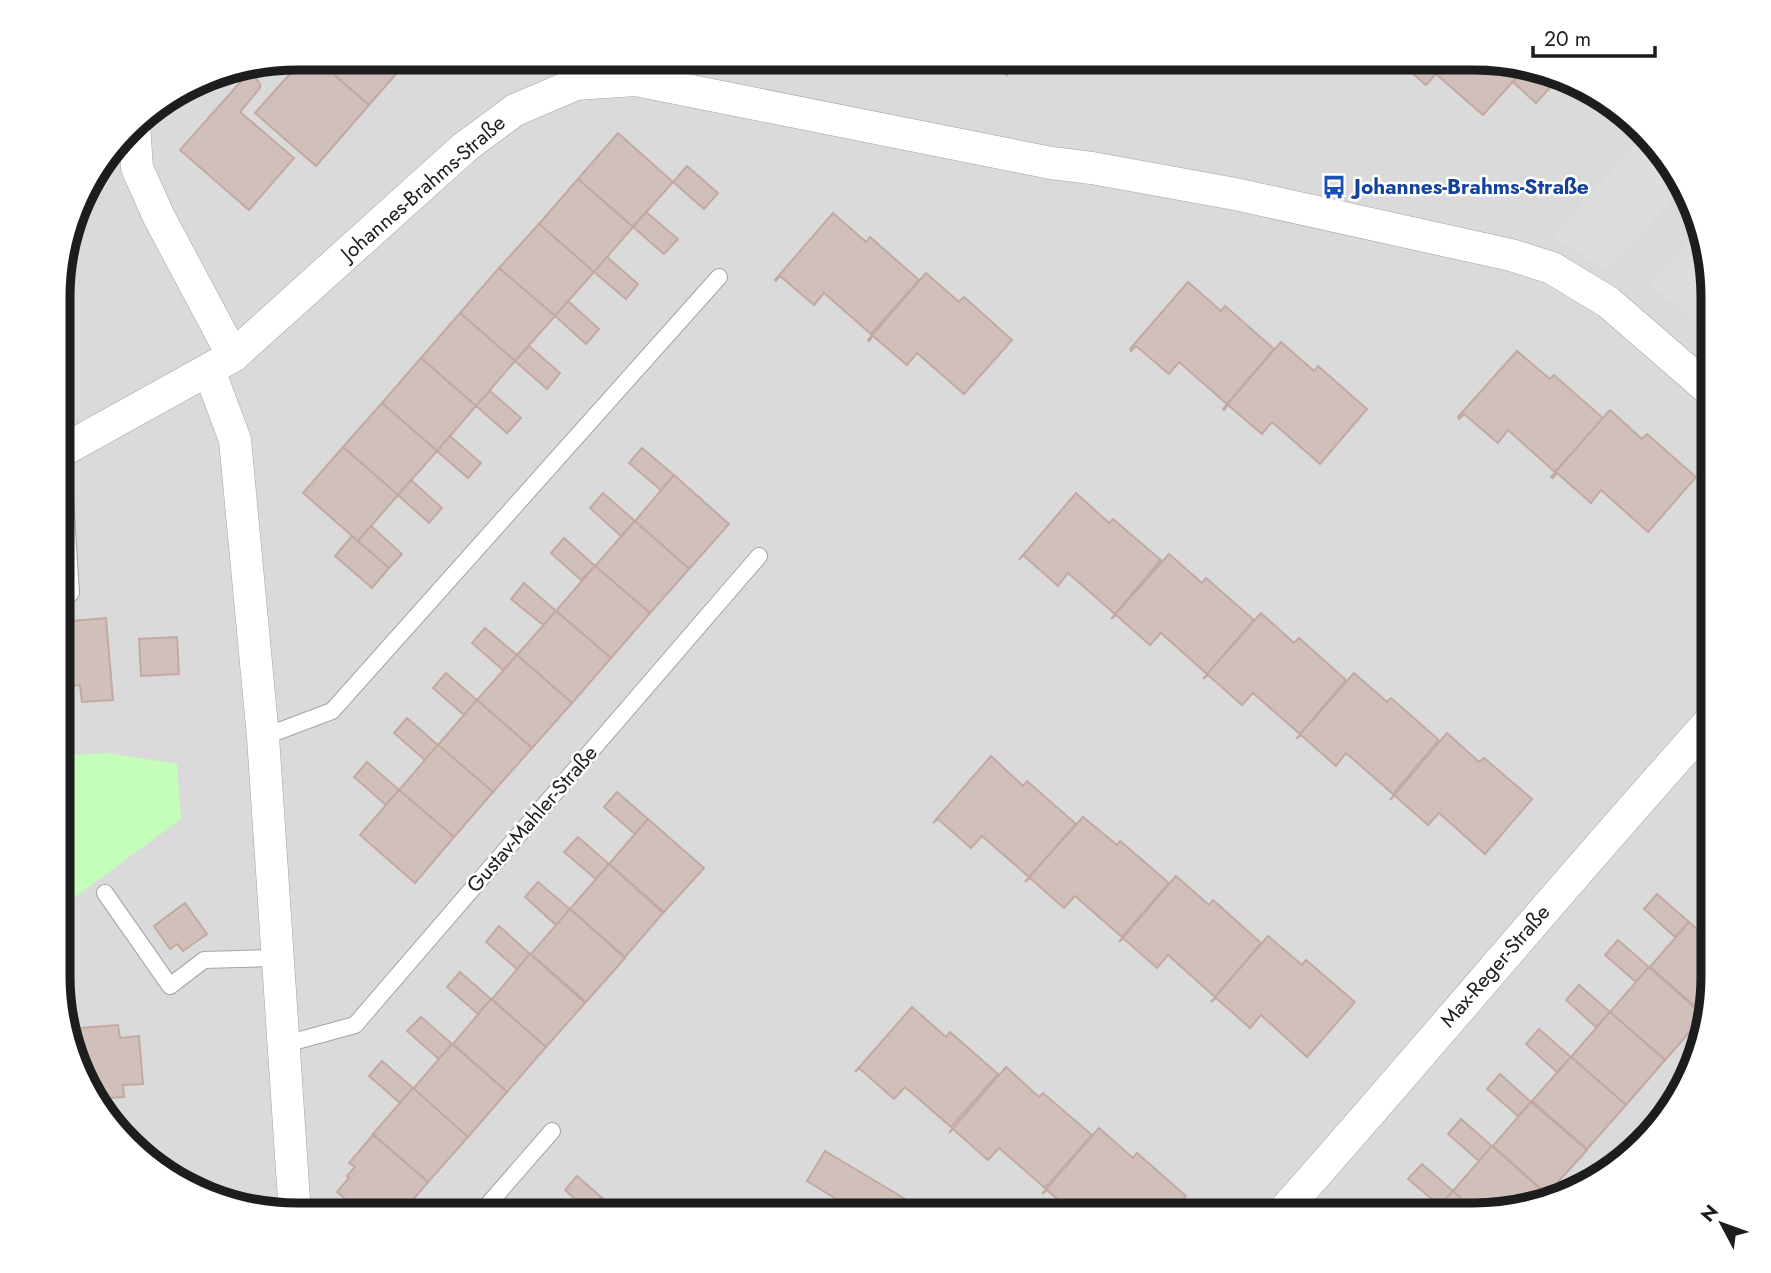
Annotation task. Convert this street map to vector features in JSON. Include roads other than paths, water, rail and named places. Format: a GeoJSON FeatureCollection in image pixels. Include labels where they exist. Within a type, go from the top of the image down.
{"type":"FeatureCollection","features":[{"type":"Feature","properties":{"kind":"street","name":"Johannes-Brahms-Straße"},"geometry":{"type":"LineString","coordinates":[[70,446],[221,363],[465,147],[515,110],[576,84],[636,80],[1051,163],[1234,194],[1511,255],[1552,268],[1608,302],[1701,383]]}},
{"type":"Feature","properties":{"kind":"street"},"geometry":{"type":"LineString","coordinates":[[135,138],[137,168],[221,363],[236,440],[262,737],[294,1203]]}},
{"type":"Feature","properties":{"kind":"street","name":"Max-Reger-Straße"},"geometry":{"type":"LineString","coordinates":[[1291,1203],[1620,821],[1701,731]]}},
{"type":"Feature","properties":{"kind":"lane"},"geometry":{"type":"LineString","coordinates":[[262,737],[332,711],[719,277]]}},
{"type":"Feature","properties":{"kind":"lane","name":"Gustav-Mahler-Straße"},"geometry":{"type":"LineString","coordinates":[[282,1045],[355,1025],[759,556]]}},
{"type":"Feature","properties":{"kind":"lane"},"geometry":{"type":"LineString","coordinates":[[70,579],[71,593]]}},
{"type":"Feature","properties":{"kind":"lane"},"geometry":{"type":"LineString","coordinates":[[105,893],[170,986],[204,960],[276,958]]}},
{"type":"Feature","properties":{"kind":"lane"},"geometry":{"type":"LineString","coordinates":[[489,1203],[552,1130]]}},
{"type":"Feature","properties":{"kind":"place","name":"Johannes-Brahms-Straße"},"geometry":{"type":"Point","coordinates":[1334,187]}}]}
